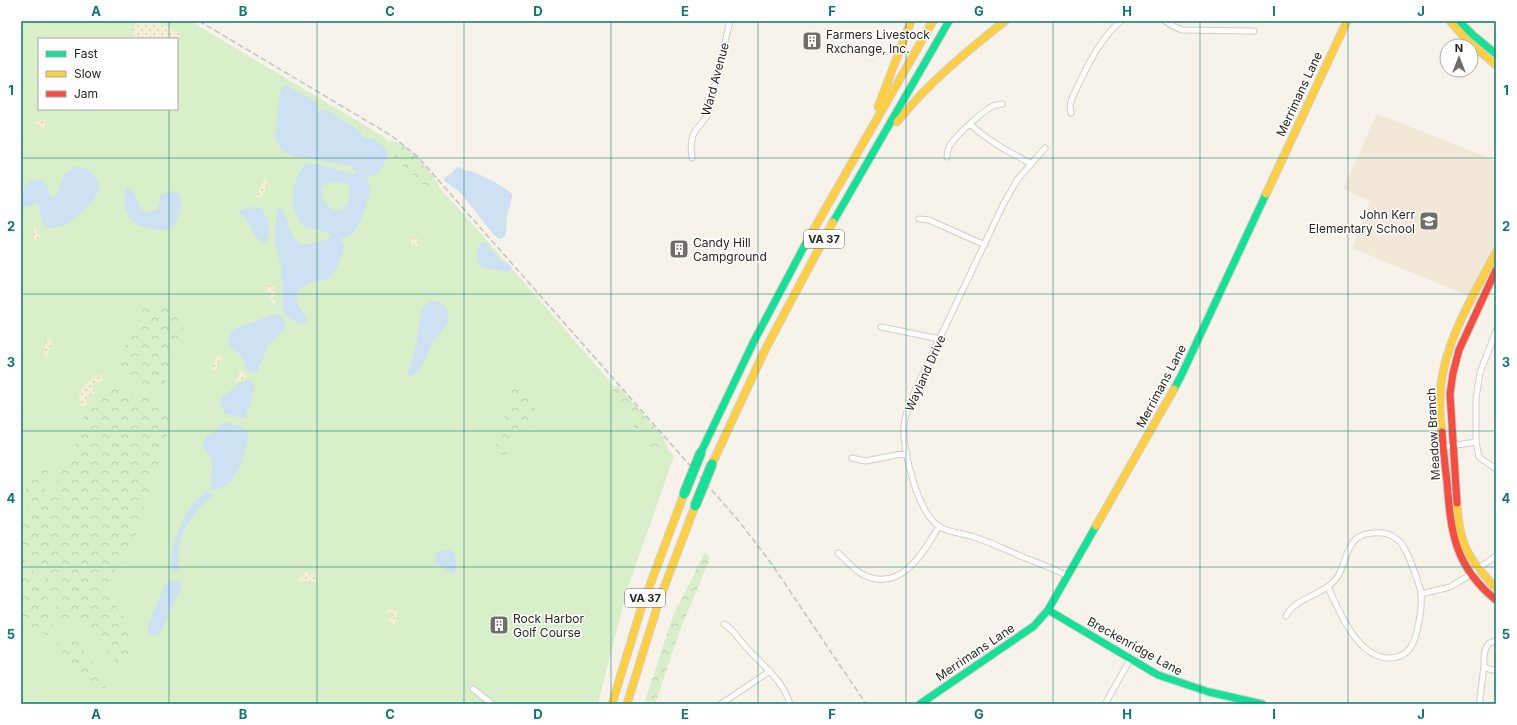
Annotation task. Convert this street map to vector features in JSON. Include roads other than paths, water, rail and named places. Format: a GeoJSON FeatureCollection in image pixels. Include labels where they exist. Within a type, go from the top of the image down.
{"type":"FeatureCollection","features":[{"type":"Feature","properties":{"kind":"main road"},"geometry":{"type":"LineString","coordinates":[[842,178],[878,106],[912,21]]}},
{"type":"Feature","properties":{"kind":"main road","name":"VA 37"},"geometry":{"type":"LineString","coordinates":[[612,704],[641,609],[684,494],[724,400],[791,268],[933,21]]}},
{"type":"Feature","properties":{"kind":"main road","name":"VA 37"},"geometry":{"type":"LineString","coordinates":[[627,704],[659,601],[695,506],[737,407],[781,317],[949,21]]}},
{"type":"Feature","properties":{"kind":"main road"},"geometry":{"type":"LineString","coordinates":[[854,188],[894,126],[916,98],[947,68],[1005,21]]}},
{"type":"Feature","properties":{"kind":"main road","name":"Merrimans Lane"},"geometry":{"type":"LineString","coordinates":[[920,704],[952,681],[1027,632],[1048,610],[1181,376],[1347,21]]}},
{"type":"Feature","properties":{"kind":"main road"},"geometry":{"type":"LineString","coordinates":[[1450,21],[1468,41],[1496,65]]}},
{"type":"Feature","properties":{"kind":"main road"},"geometry":{"type":"LineString","coordinates":[[1459,21],[1496,54]]}},
{"type":"Feature","properties":{"kind":"main road","name":"Meadow Branch"},"geometry":{"type":"LineString","coordinates":[[1474,572],[1459,553],[1452,527],[1440,394],[1442,375],[1449,352],[1496,252]]}},
{"type":"Feature","properties":{"kind":"main road","name":"Meadow Branch"},"geometry":{"type":"LineString","coordinates":[[1474,572],[1460,533],[1450,394],[1453,373],[1459,350],[1496,270]]}},
{"type":"Feature","properties":{"kind":"main road"},"geometry":{"type":"LineString","coordinates":[[1474,572],[1496,588]]}},
{"type":"Feature","properties":{"kind":"main road"},"geometry":{"type":"LineString","coordinates":[[1474,572],[1479,585],[1496,600]]}},
{"type":"Feature","properties":{"kind":"main road","name":"Breckenridge Lane"},"geometry":{"type":"LineString","coordinates":[[1048,610],[1158,675],[1208,693],[1262,704]]}},
{"type":"Feature","properties":{"kind":"street","name":"Ward Avenue"},"geometry":{"type":"LineString","coordinates":[[692,158],[692,139],[694,133],[708,114],[730,21]]}},
{"type":"Feature","properties":{"kind":"street"},"geometry":{"type":"LineString","coordinates":[[1071,113],[1070,106],[1072,98],[1097,47],[1109,32],[1121,21]]}},
{"type":"Feature","properties":{"kind":"street"},"geometry":{"type":"LineString","coordinates":[[1165,21],[1182,30],[1254,31]]}},
{"type":"Feature","properties":{"kind":"street"},"geometry":{"type":"LineString","coordinates":[[947,157],[948,148],[970,124],[988,109],[1002,104]]}},
{"type":"Feature","properties":{"kind":"street"},"geometry":{"type":"LineString","coordinates":[[970,124],[992,142],[1030,163]]}},
{"type":"Feature","properties":{"kind":"street","name":"Wayland Drive"},"geometry":{"type":"LineString","coordinates":[[1045,148],[1030,163],[1011,190],[916,388],[905,419],[904,434],[910,470],[919,498],[926,513],[939,526],[948,531],[973,536],[1067,576]]}},
{"type":"Feature","properties":{"kind":"street"},"geometry":{"type":"LineString","coordinates":[[919,219],[928,220],[985,244]]}},
{"type":"Feature","properties":{"kind":"street"},"geometry":{"type":"LineString","coordinates":[[880,327],[940,339]]}},
{"type":"Feature","properties":{"kind":"street"},"geometry":{"type":"LineString","coordinates":[[1496,331],[1480,373],[1476,398],[1476,442],[1479,457],[1496,469]]}},
{"type":"Feature","properties":{"kind":"street"},"geometry":{"type":"LineString","coordinates":[[1444,447],[1454,447],[1476,442]]}},
{"type":"Feature","properties":{"kind":"street"},"geometry":{"type":"LineString","coordinates":[[852,458],[865,461],[907,453]]}},
{"type":"Feature","properties":{"kind":"street"},"geometry":{"type":"LineString","coordinates":[[838,553],[858,571],[868,577],[882,579],[895,576],[908,570],[914,564],[929,544],[939,526]]}},
{"type":"Feature","properties":{"kind":"street"},"geometry":{"type":"LineString","coordinates":[[1286,616],[1294,605],[1328,587],[1340,572],[1352,543],[1365,534],[1378,532],[1390,535],[1402,544],[1421,594],[1421,608],[1414,643],[1408,652],[1403,655],[1386,658],[1379,657],[1370,652],[1356,640],[1345,622],[1328,587]]}},
{"type":"Feature","properties":{"kind":"street"},"geometry":{"type":"LineString","coordinates":[[1421,594],[1450,587],[1496,556]]}},
{"type":"Feature","properties":{"kind":"street"},"geometry":{"type":"LineString","coordinates":[[724,624],[733,630],[756,659],[770,671],[782,687],[790,704]]}},
{"type":"Feature","properties":{"kind":"street"},"geometry":{"type":"LineString","coordinates":[[1480,704],[1485,650],[1487,645],[1496,641]]}},
{"type":"Feature","properties":{"kind":"street"},"geometry":{"type":"LineString","coordinates":[[1105,704],[1131,658]]}},
{"type":"Feature","properties":{"kind":"street"},"geometry":{"type":"LineString","coordinates":[[1484,666],[1491,670],[1496,670]]}},
{"type":"Feature","properties":{"kind":"street"},"geometry":{"type":"LineString","coordinates":[[721,704],[770,671]]}},
{"type":"Feature","properties":{"kind":"street"},"geometry":{"type":"LineString","coordinates":[[473,689],[492,704]]}},
{"type":"Feature","properties":{"kind":"water"},"geometry":{"type":"Polygon","coordinates":[[[286,85],[317,103],[316,108],[318,110],[327,110],[361,132],[362,137],[373,138],[378,141],[388,154],[385,163],[379,172],[374,176],[367,176],[370,186],[368,201],[355,230],[346,238],[340,239],[344,245],[344,248],[335,271],[326,279],[304,286],[297,294],[298,303],[307,320],[305,323],[301,324],[291,319],[282,308],[283,296],[281,266],[274,239],[277,210],[278,208],[281,208],[293,236],[300,244],[308,244],[329,239],[331,235],[323,231],[305,227],[299,221],[294,209],[292,198],[293,188],[302,167],[307,164],[323,165],[352,174],[355,174],[356,171],[351,166],[292,156],[282,150],[275,137],[282,87],[286,85]],[[329,182],[321,188],[323,199],[331,209],[341,211],[348,203],[350,186],[343,182],[329,182]]]}},
{"type":"Feature","properties":{"kind":"water"},"geometry":{"type":"Polygon","coordinates":[[[74,167],[87,169],[96,177],[99,187],[98,192],[89,205],[72,220],[58,227],[47,228],[43,224],[38,204],[36,203],[29,207],[21,207],[21,189],[30,181],[38,180],[44,182],[48,186],[50,197],[56,197],[64,175],[74,167]]]}},
{"type":"Feature","properties":{"kind":"water"},"geometry":{"type":"Polygon","coordinates":[[[457,167],[486,177],[510,192],[512,195],[507,216],[506,233],[504,237],[499,239],[493,234],[460,192],[444,181],[444,178],[452,173],[457,167]]]}},
{"type":"Feature","properties":{"kind":"water"},"geometry":{"type":"Polygon","coordinates":[[[126,188],[133,191],[141,209],[148,212],[157,210],[160,202],[160,195],[171,191],[179,194],[181,207],[175,224],[171,228],[163,231],[142,227],[136,224],[129,217],[125,208],[124,198],[126,188]]]}},
{"type":"Feature","properties":{"kind":"water"},"geometry":{"type":"Polygon","coordinates":[[[251,207],[261,208],[266,216],[269,225],[269,234],[266,243],[261,241],[254,234],[246,220],[239,213],[241,210],[251,207]]]}},
{"type":"Feature","properties":{"kind":"water"},"geometry":{"type":"Polygon","coordinates":[[[481,243],[486,243],[500,260],[509,264],[512,268],[511,272],[481,266],[477,254],[481,243]]]}},
{"type":"Feature","properties":{"kind":"water"},"geometry":{"type":"Polygon","coordinates":[[[435,301],[440,303],[447,310],[447,324],[433,342],[422,365],[411,376],[408,374],[408,371],[416,346],[421,311],[428,302],[435,301]]]}},
{"type":"Feature","properties":{"kind":"water"},"geometry":{"type":"Polygon","coordinates":[[[278,314],[284,320],[285,329],[269,344],[257,372],[250,372],[246,368],[242,356],[229,346],[228,341],[230,336],[237,328],[271,315],[278,314]]]}},
{"type":"Feature","properties":{"kind":"water"},"geometry":{"type":"Polygon","coordinates":[[[247,380],[254,382],[255,385],[246,417],[242,418],[225,414],[221,406],[221,398],[240,383],[247,380]]]}},
{"type":"Feature","properties":{"kind":"water"},"geometry":{"type":"Polygon","coordinates":[[[222,423],[228,423],[244,428],[249,434],[249,438],[236,473],[227,484],[222,488],[215,490],[210,487],[212,464],[209,455],[202,445],[207,436],[216,431],[222,423]]]}},
{"type":"Feature","properties":{"kind":"water"},"geometry":{"type":"Polygon","coordinates":[[[207,491],[212,494],[212,496],[200,508],[186,527],[180,542],[179,570],[172,572],[170,565],[171,558],[180,527],[193,504],[207,491]]]}},
{"type":"Feature","properties":{"kind":"water"},"geometry":{"type":"Polygon","coordinates":[[[446,549],[455,554],[456,568],[453,574],[435,563],[436,553],[446,549]]]}},
{"type":"Feature","properties":{"kind":"water"},"geometry":{"type":"Polygon","coordinates":[[[170,580],[180,582],[182,586],[161,631],[158,635],[152,636],[148,632],[148,625],[165,584],[170,580]]]}},
{"type":"Feature","properties":{"kind":"railway"},"geometry":{"type":"LineString","coordinates":[[199,21],[392,136],[418,157],[738,520],[771,563],[866,704]]}},
{"type":"Feature","properties":{"kind":"place","name":"Farmers Livestock Rxchange, Inc."},"geometry":{"type":"Point","coordinates":[812,41]}},
{"type":"Feature","properties":{"kind":"place","name":"John Kerr Elementary School"},"geometry":{"type":"Point","coordinates":[1429,221]}},
{"type":"Feature","properties":{"kind":"place","name":"Candy Hill Campground"},"geometry":{"type":"Point","coordinates":[679,249]}},
{"type":"Feature","properties":{"kind":"place","name":"Rock Harbor Golf Course"},"geometry":{"type":"Point","coordinates":[499,625]}}]}
